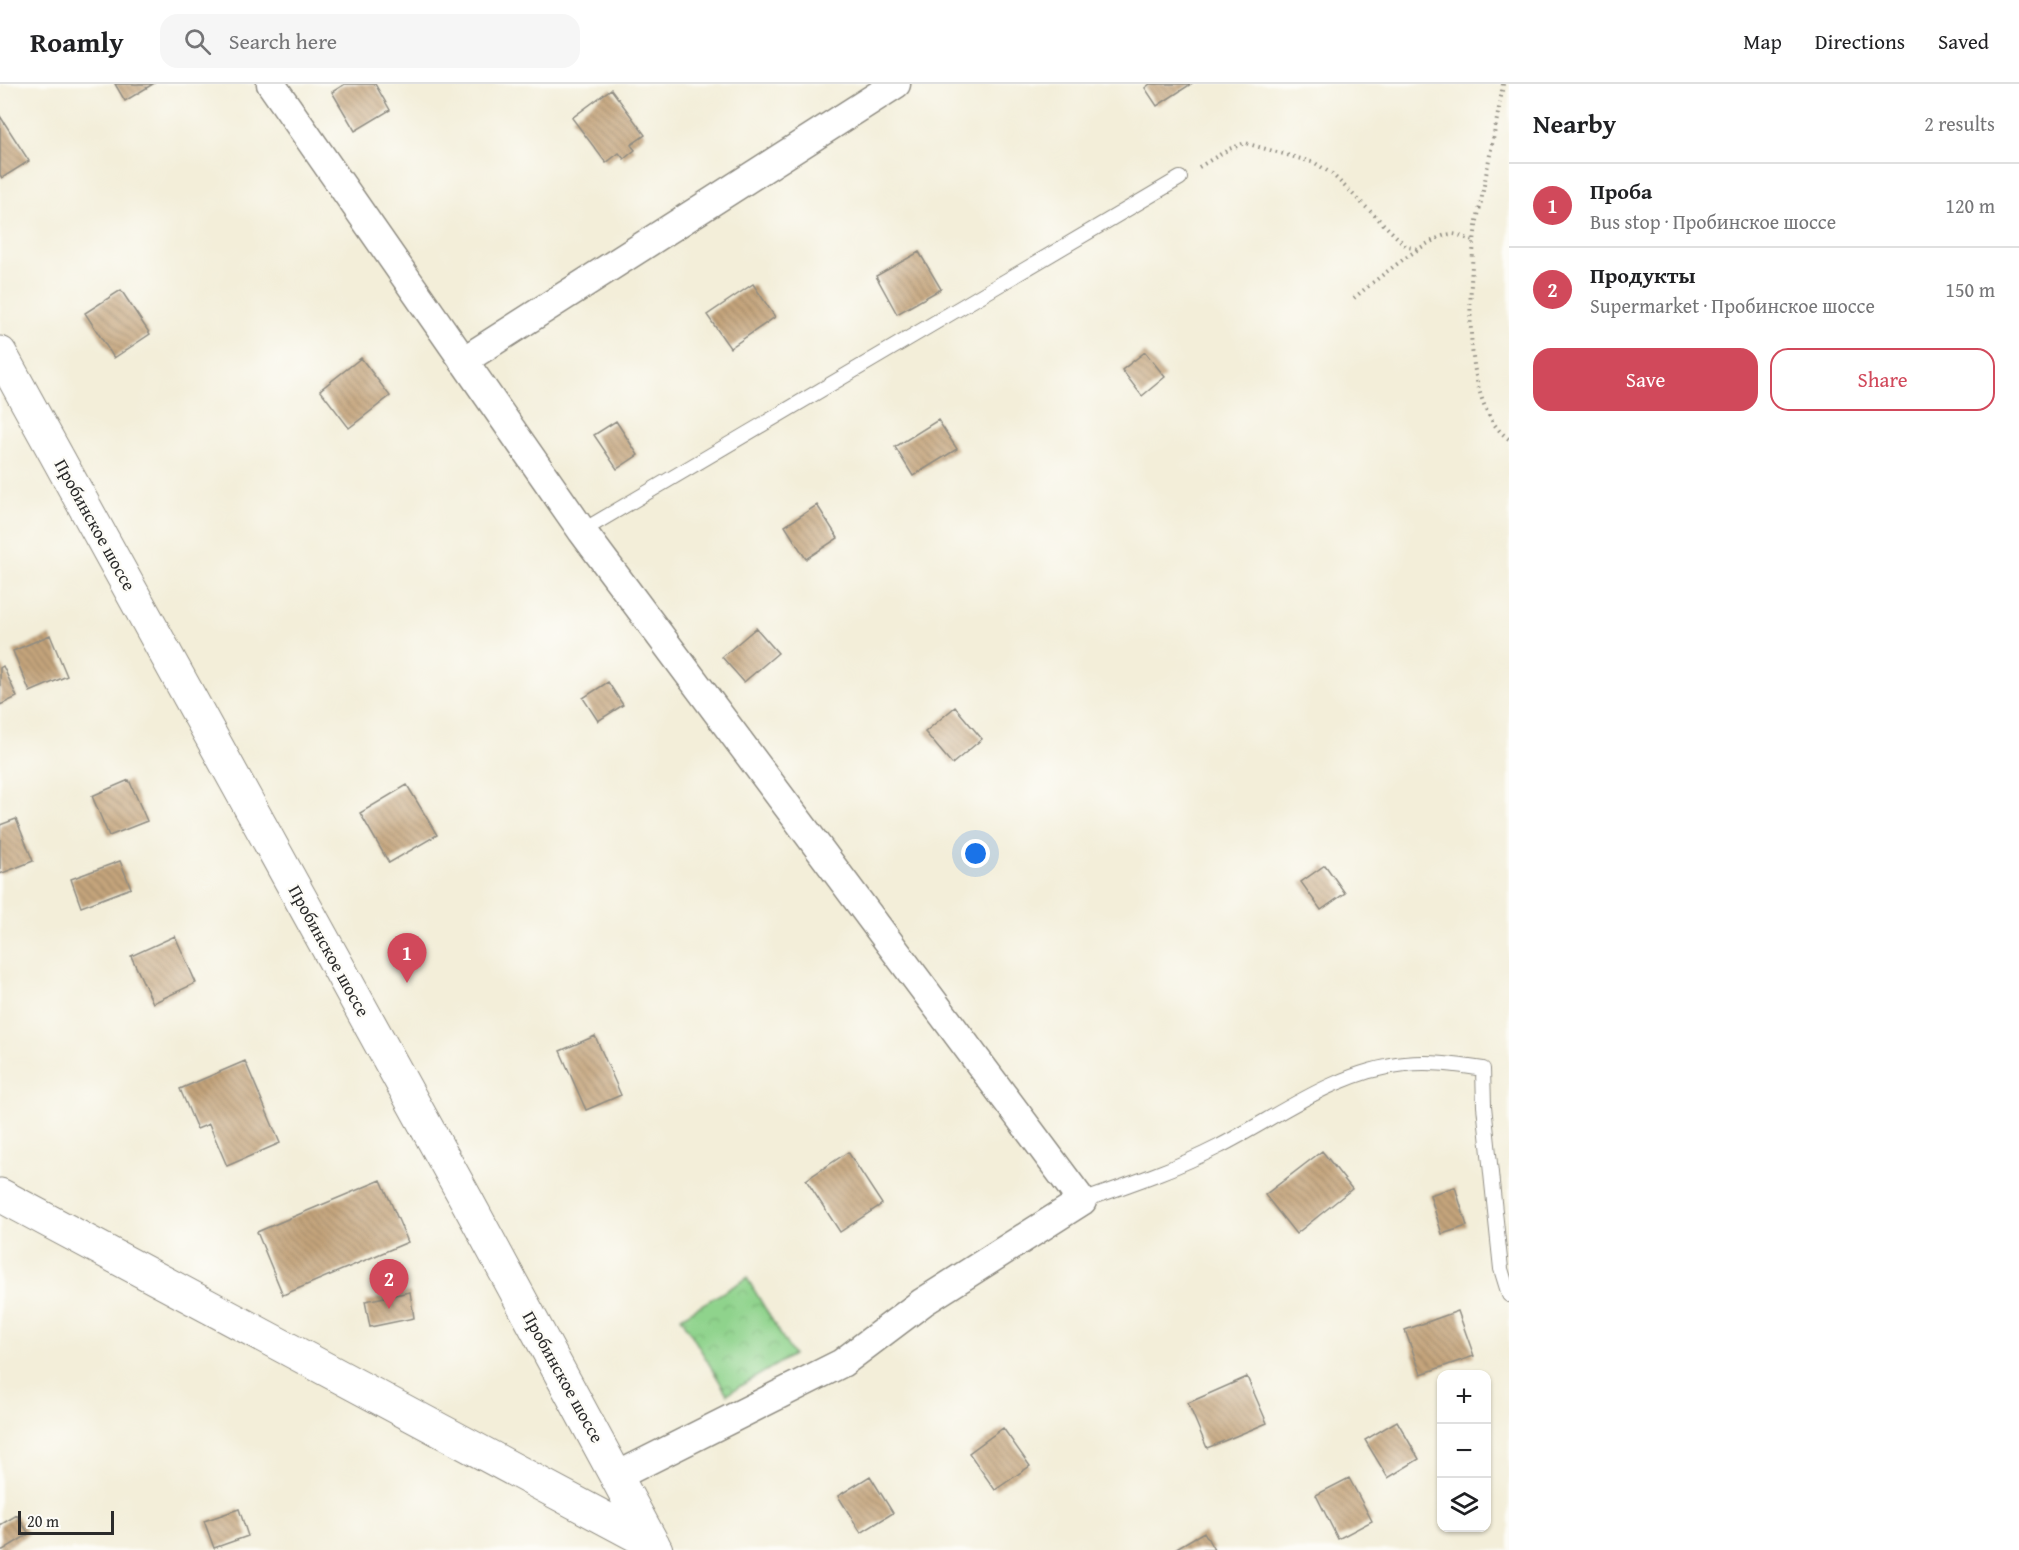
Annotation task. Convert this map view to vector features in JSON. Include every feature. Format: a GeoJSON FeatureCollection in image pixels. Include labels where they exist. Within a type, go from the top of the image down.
{"type":"FeatureCollection","features":[{"type":"Feature","properties":{"kind":"main road","name":"Пробинское шоссе"},"geometry":{"type":"LineString","coordinates":[[0,352],[657,1548]]}},
{"type":"Feature","properties":{"kind":"main road"},"geometry":{"type":"LineString","coordinates":[[0,1195],[657,1548]]}},
{"type":"Feature","properties":{"kind":"street"},"geometry":{"type":"LineString","coordinates":[[271,84],[582,531],[1082,1201],[923,1302],[842,1363],[617,1476]]}},
{"type":"Feature","properties":{"kind":"street"},"geometry":{"type":"LineString","coordinates":[[463,361],[896,84]]}},
{"type":"Feature","properties":{"kind":"lane"},"geometry":{"type":"LineString","coordinates":[[582,531],[1180,178]]}},
{"type":"Feature","properties":{"kind":"lane"},"geometry":{"type":"LineString","coordinates":[[1082,1201],[1141,1181],[1217,1148],[1332,1084],[1368,1071],[1406,1064],[1443,1064],[1483,1069],[1484,1106],[1501,1269],[1509,1295]]}},
{"type":"Feature","properties":{"kind":"path"},"geometry":{"type":"LineString","coordinates":[[1503,84],[1474,241],[1470,320],[1473,364],[1488,414],[1501,434],[1509,439]]}},
{"type":"Feature","properties":{"kind":"path"},"geometry":{"type":"LineString","coordinates":[[1180,178],[1240,144],[1252,144],[1315,163],[1332,174],[1407,247],[1420,249]]}},
{"type":"Feature","properties":{"kind":"path"},"geometry":{"type":"LineString","coordinates":[[1354,298],[1390,268],[1438,239],[1454,234],[1474,241]]}},
{"type":"Feature","properties":{"kind":"green space"},"geometry":{"type":"Polygon","coordinates":[[[747,1278],[793,1355],[727,1394],[681,1317],[747,1278]]]}},
{"type":"Feature","properties":{"kind":"building"},"geometry":{"type":"Polygon","coordinates":[[[115,84],[153,84],[125,101],[115,84]]]}},
{"type":"Feature","properties":{"kind":"building"},"geometry":{"type":"Polygon","coordinates":[[[345,84],[375,84],[390,110],[355,131],[332,92],[345,84]]]}},
{"type":"Feature","properties":{"kind":"building"},"geometry":{"type":"Polygon","coordinates":[[[1150,84],[1191,84],[1157,106],[1145,88],[1150,84]]]}},
{"type":"Feature","properties":{"kind":"building"},"geometry":{"type":"Polygon","coordinates":[[[611,89],[645,135],[631,145],[635,150],[624,159],[619,153],[606,163],[572,118],[611,89]]]}},
{"type":"Feature","properties":{"kind":"building"},"geometry":{"type":"Polygon","coordinates":[[[0,116],[29,161],[2,178],[0,175],[0,116]]]}},
{"type":"Feature","properties":{"kind":"building"},"geometry":{"type":"Polygon","coordinates":[[[919,252],[941,289],[897,314],[876,276],[919,252]]]}},
{"type":"Feature","properties":{"kind":"building"},"geometry":{"type":"Polygon","coordinates":[[[753,284],[775,317],[730,348],[707,315],[753,284]]]}},
{"type":"Feature","properties":{"kind":"building"},"geometry":{"type":"Polygon","coordinates":[[[121,290],[150,334],[114,358],[85,313],[121,290]]]}},
{"type":"Feature","properties":{"kind":"building"},"geometry":{"type":"Polygon","coordinates":[[[1145,352],[1165,377],[1142,396],[1122,370],[1145,352]]]}},
{"type":"Feature","properties":{"kind":"building"},"geometry":{"type":"Polygon","coordinates":[[[361,358],[390,396],[349,428],[320,390],[361,358]]]}},
{"type":"Feature","properties":{"kind":"building"},"geometry":{"type":"Polygon","coordinates":[[[938,420],[957,449],[913,476],[895,447],[938,420]]]}},
{"type":"Feature","properties":{"kind":"building"},"geometry":{"type":"Polygon","coordinates":[[[616,421],[638,455],[617,469],[594,435],[616,421]]]}},
{"type":"Feature","properties":{"kind":"building"},"geometry":{"type":"Polygon","coordinates":[[[817,505],[838,538],[806,559],[785,526],[817,505]]]}},
{"type":"Feature","properties":{"kind":"building"},"geometry":{"type":"Polygon","coordinates":[[[756,628],[778,653],[744,682],[722,657],[756,628]]]}},
{"type":"Feature","properties":{"kind":"building"},"geometry":{"type":"Polygon","coordinates":[[[50,635],[67,676],[30,692],[13,651],[50,635]]]}},
{"type":"Feature","properties":{"kind":"building"},"geometry":{"type":"Polygon","coordinates":[[[3,666],[17,697],[0,705],[0,668],[3,666]]]}},
{"type":"Feature","properties":{"kind":"building"},"geometry":{"type":"Polygon","coordinates":[[[608,682],[623,705],[598,721],[583,698],[608,682]]]}},
{"type":"Feature","properties":{"kind":"building"},"geometry":{"type":"Polygon","coordinates":[[[955,707],[982,739],[952,764],[925,732],[955,707]]]}},
{"type":"Feature","properties":{"kind":"building"},"geometry":{"type":"Polygon","coordinates":[[[129,780],[147,821],[109,836],[92,796],[129,780]]]}},
{"type":"Feature","properties":{"kind":"building"},"geometry":{"type":"Polygon","coordinates":[[[407,785],[437,835],[389,863],[360,813],[407,785]]]}},
{"type":"Feature","properties":{"kind":"building"},"geometry":{"type":"Polygon","coordinates":[[[16,819],[33,861],[0,874],[0,825],[16,819]]]}},
{"type":"Feature","properties":{"kind":"building"},"geometry":{"type":"Polygon","coordinates":[[[120,861],[131,888],[81,907],[71,879],[120,861]]]}},
{"type":"Feature","properties":{"kind":"building"},"geometry":{"type":"Polygon","coordinates":[[[1325,865],[1345,893],[1321,910],[1301,882],[1325,865]]]}},
{"type":"Feature","properties":{"kind":"building"},"geometry":{"type":"Polygon","coordinates":[[[175,936],[196,983],[153,1003],[131,956],[175,936]]]}},
{"type":"Feature","properties":{"kind":"building"},"geometry":{"type":"Polygon","coordinates":[[[595,1036],[621,1095],[586,1110],[560,1051],[595,1036]]]}},
{"type":"Feature","properties":{"kind":"building"},"geometry":{"type":"Polygon","coordinates":[[[245,1061],[280,1143],[227,1166],[209,1124],[197,1129],[180,1089],[245,1061]]]}},
{"type":"Feature","properties":{"kind":"building"},"geometry":{"type":"Polygon","coordinates":[[[1322,1151],[1352,1189],[1296,1234],[1265,1195],[1322,1151]]]}},
{"type":"Feature","properties":{"kind":"building"},"geometry":{"type":"Polygon","coordinates":[[[848,1152],[882,1204],[840,1232],[806,1180],[848,1152]]]}},
{"type":"Feature","properties":{"kind":"building"},"geometry":{"type":"Polygon","coordinates":[[[381,1180],[408,1242],[283,1295],[257,1232],[381,1180]]]}},
{"type":"Feature","properties":{"kind":"building"},"geometry":{"type":"Polygon","coordinates":[[[1455,1187],[1467,1226],[1442,1234],[1430,1195],[1455,1187]]]}},
{"type":"Feature","properties":{"kind":"building"},"geometry":{"type":"Polygon","coordinates":[[[410,1292],[414,1318],[370,1327],[365,1301],[410,1292]]]}},
{"type":"Feature","properties":{"kind":"building"},"geometry":{"type":"Polygon","coordinates":[[[1458,1311],[1474,1356],[1421,1374],[1405,1330],[1458,1311]]]}},
{"type":"Feature","properties":{"kind":"building"},"geometry":{"type":"Polygon","coordinates":[[[1247,1377],[1267,1423],[1207,1448],[1188,1403],[1247,1377]]]}},
{"type":"Feature","properties":{"kind":"building"},"geometry":{"type":"Polygon","coordinates":[[[1397,1421],[1419,1459],[1388,1478],[1365,1440],[1397,1421]]]}},
{"type":"Feature","properties":{"kind":"building"},"geometry":{"type":"Polygon","coordinates":[[[1003,1428],[1030,1466],[995,1490],[969,1453],[1003,1428]]]}},
{"type":"Feature","properties":{"kind":"building"},"geometry":{"type":"Polygon","coordinates":[[[870,1476],[893,1513],[861,1533],[838,1496],[870,1476]]]}},
{"type":"Feature","properties":{"kind":"building"},"geometry":{"type":"Polygon","coordinates":[[[1349,1478],[1372,1521],[1338,1539],[1316,1495],[1349,1478]]]}},
{"type":"Feature","properties":{"kind":"building"},"geometry":{"type":"Polygon","coordinates":[[[239,1509],[248,1536],[214,1548],[204,1521],[239,1509]]]}},
{"type":"Feature","properties":{"kind":"building"},"geometry":{"type":"Polygon","coordinates":[[[17,1515],[29,1534],[0,1550],[0,1525],[17,1515]]]}},
{"type":"Feature","properties":{"kind":"building"},"geometry":{"type":"Polygon","coordinates":[[[1204,1532],[1214,1550],[1173,1550],[1204,1532]]]}},
{"type":"Feature","properties":{"kind":"place","name":"Проба"},"geometry":{"type":"Point","coordinates":[407,983]}},
{"type":"Feature","properties":{"kind":"place","name":"Продукты"},"geometry":{"type":"Point","coordinates":[389,1309]}}]}
